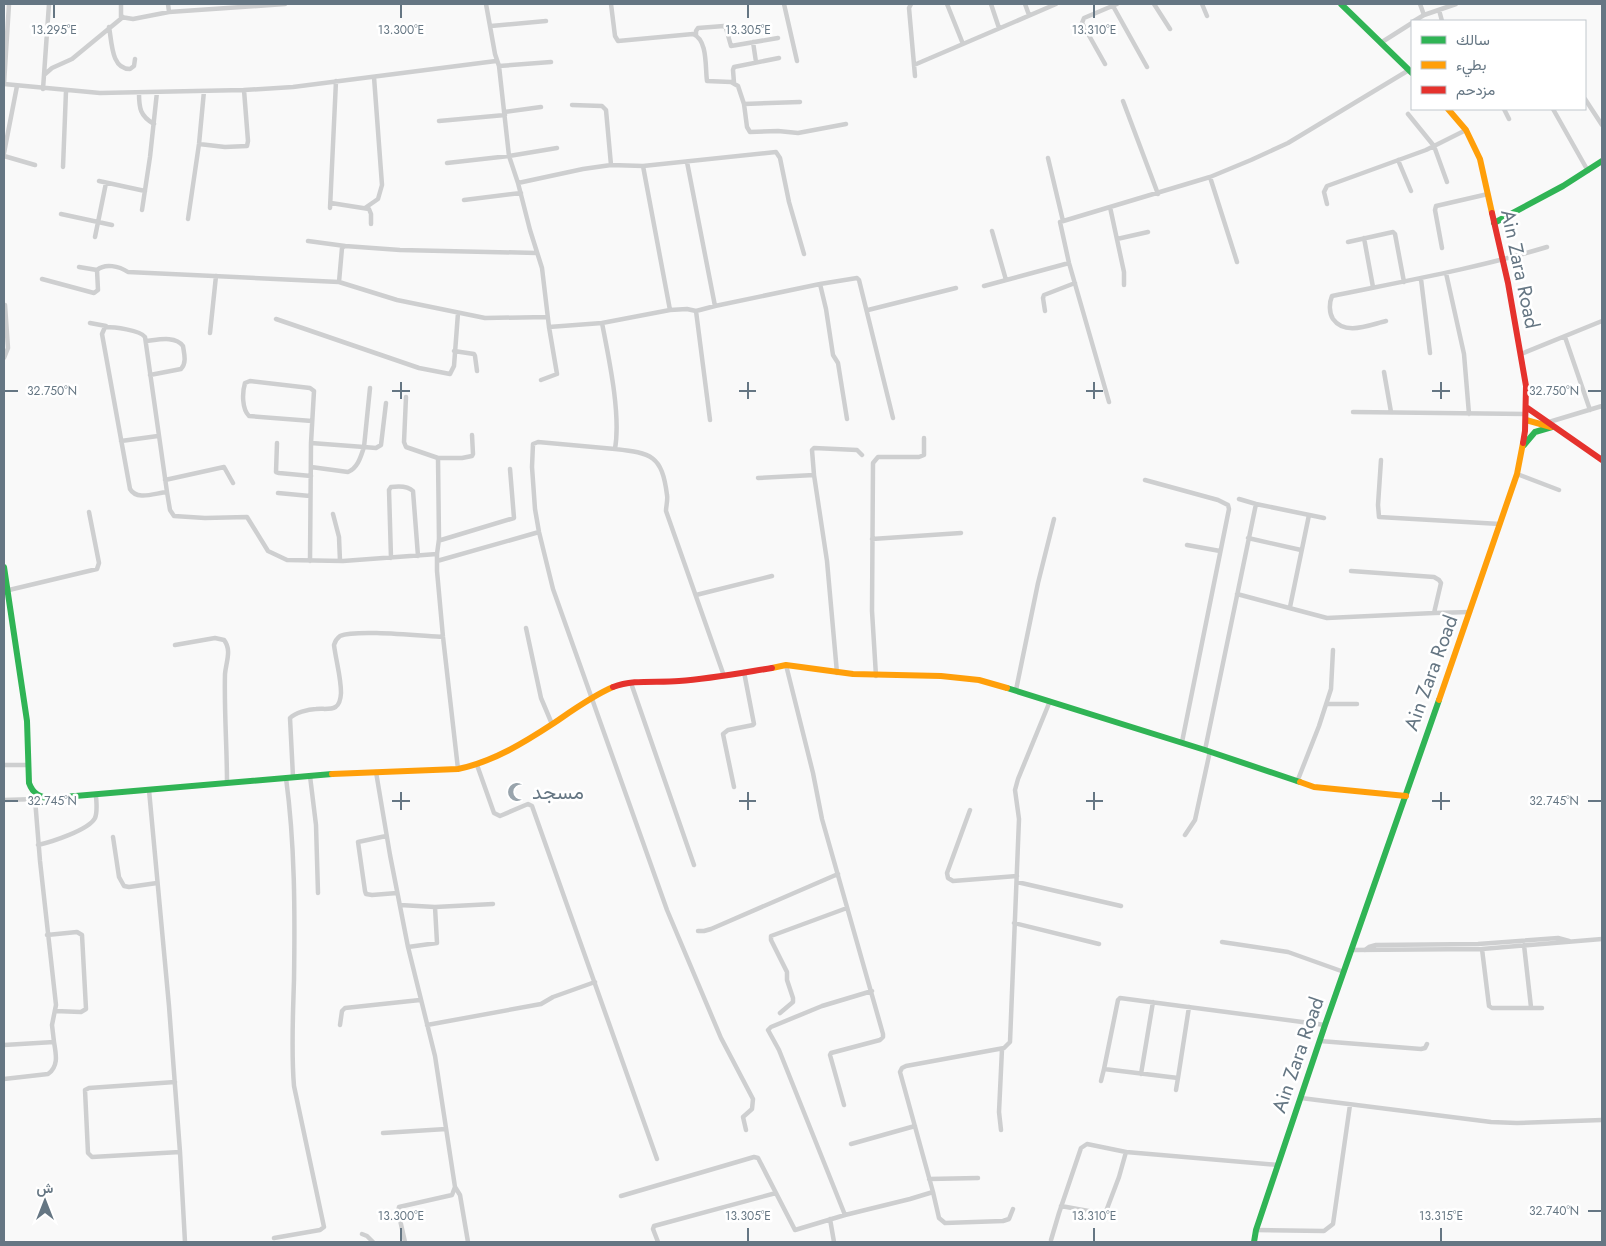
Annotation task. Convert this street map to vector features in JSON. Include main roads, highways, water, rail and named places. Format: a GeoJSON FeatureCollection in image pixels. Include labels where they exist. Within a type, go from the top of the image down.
{"type":"FeatureCollection","features":[{"type":"Feature","properties":{"kind":"main road"},"geometry":{"type":"LineString","coordinates":[[1341,4],[1382,42],[1410,72]]}},
{"type":"Feature","properties":{"kind":"main road","name":"Ain Zara Road"},"geometry":{"type":"LineString","coordinates":[[1254,1242],[1256,1230],[1325,1026],[1517,474],[1522,450],[1526,414],[1526,386],[1488,194],[1480,159],[1466,130],[1449,110]]}},
{"type":"Feature","properties":{"kind":"main road"},"geometry":{"type":"LineString","coordinates":[[1494,224],[1588,171],[1602,161]]}},
{"type":"Feature","properties":{"kind":"main road"},"geometry":{"type":"LineString","coordinates":[[1526,414],[1552,426],[1602,460]]}},
{"type":"Feature","properties":{"kind":"main road"},"geometry":{"type":"LineString","coordinates":[[1526,414],[1552,426]]}},
{"type":"Feature","properties":{"kind":"main road"},"geometry":{"type":"LineString","coordinates":[[1522,450],[1533,433],[1552,426]]}},
{"type":"Feature","properties":{"kind":"main road"},"geometry":{"type":"LineString","coordinates":[[4,567],[17,643],[27,721],[30,787],[33,792],[43,798],[310,776],[458,770],[477,765],[508,750],[591,698],[616,686],[631,683],[679,681],[724,676],[786,665],[806,666],[837,673],[876,676],[958,677],[979,680],[1182,742],[1298,782],[1326,789],[1406,796]]}},
{"type":"Feature","properties":{"kind":"place","name":"مسجد"},"geometry":{"type":"Point","coordinates":[517,792]}}]}
